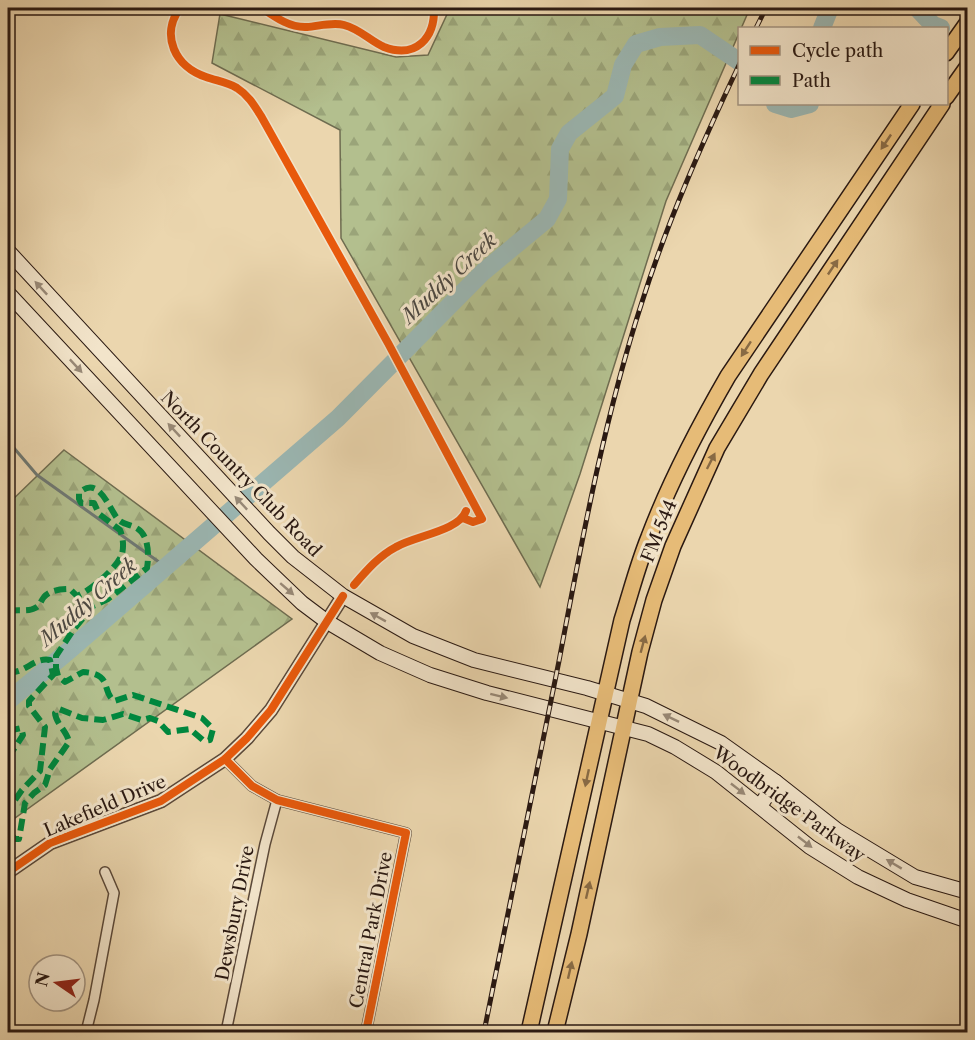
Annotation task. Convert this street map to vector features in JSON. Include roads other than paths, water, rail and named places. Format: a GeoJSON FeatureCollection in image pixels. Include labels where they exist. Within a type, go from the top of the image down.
{"type":"FeatureCollection","features":[{"type":"Feature","properties":{"kind":"main road"},"geometry":{"type":"LineString","coordinates":[[948,49],[968,22]]}},
{"type":"Feature","properties":{"kind":"main road"},"geometry":{"type":"LineString","coordinates":[[948,94],[965,70]]}},
{"type":"Feature","properties":{"kind":"main road","name":"FM 544"},"geometry":{"type":"LineString","coordinates":[[529,1032],[622,620],[663,501],[703,419],[728,376],[911,105]]}},
{"type":"Feature","properties":{"kind":"main road","name":"FM 544"},"geometry":{"type":"LineString","coordinates":[[555,1032],[654,600],[673,546],[704,473],[761,374],[941,105]]}},
{"type":"Feature","properties":{"kind":"main road","name":"North Country Club Road"},"geometry":{"type":"LineString","coordinates":[[8,251],[269,533],[293,557],[343,596],[413,636],[452,653],[630,701]]}},
{"type":"Feature","properties":{"kind":"main road"},"geometry":{"type":"LineString","coordinates":[[8,293],[245,548],[279,582],[327,621],[380,652],[429,675],[487,693],[624,727]]}},
{"type":"Feature","properties":{"kind":"main road"},"geometry":{"type":"LineString","coordinates":[[778,300],[800,315]]}},
{"type":"Feature","properties":{"kind":"main road","name":"Woodbridge Parkway"},"geometry":{"type":"LineString","coordinates":[[630,701],[646,706],[712,738],[776,782],[837,830],[915,877],[968,892]]}},
{"type":"Feature","properties":{"kind":"main road","name":"Woodbridge Parkway"},"geometry":{"type":"LineString","coordinates":[[624,727],[648,734],[690,755],[716,772],[820,853],[858,877],[906,900],[968,921]]}},
{"type":"Feature","properties":{"kind":"main road"},"geometry":{"type":"LineString","coordinates":[[760,806],[776,782]]}},
{"type":"Feature","properties":{"kind":"main road"},"geometry":{"type":"LineString","coordinates":[[906,900],[915,877]]}},
{"type":"Feature","properties":{"kind":"street","name":"Lakefield Drive"},"geometry":{"type":"LineString","coordinates":[[8,872],[50,843],[161,801],[225,759],[248,738],[271,710],[343,596]]}},
{"type":"Feature","properties":{"kind":"street"},"geometry":{"type":"LineString","coordinates":[[225,759],[252,786],[277,800]]}},
{"type":"Feature","properties":{"kind":"street","name":"Central Park Drive"},"geometry":{"type":"LineString","coordinates":[[277,800],[406,833],[366,1032]]}},
{"type":"Feature","properties":{"kind":"street","name":"Dewsbury Drive"},"geometry":{"type":"LineString","coordinates":[[226,1032],[265,844],[277,800]]}},
{"type":"Feature","properties":{"kind":"street"},"geometry":{"type":"LineString","coordinates":[[86,1032],[114,893],[105,872]]}},
{"type":"Feature","properties":{"kind":"waterway","name":"Muddy Creek"},"geometry":{"type":"LineString","coordinates":[[822,27],[830,8]]}},
{"type":"Feature","properties":{"kind":"waterway","name":"Muddy Creek"},"geometry":{"type":"LineString","coordinates":[[917,8],[933,25],[938,27]]}},
{"type":"Feature","properties":{"kind":"waterway","name":"Muddy Creek"},"geometry":{"type":"LineString","coordinates":[[8,701],[338,418],[483,272],[547,219],[558,199],[560,149],[569,133],[615,96],[623,65],[636,44],[660,37],[700,35],[738,61]]}},
{"type":"Feature","properties":{"kind":"waterway","name":"Muddy Creek"},"geometry":{"type":"LineString","coordinates":[[778,105],[791,109],[806,105]]}},
{"type":"Feature","properties":{"kind":"waterway"},"geometry":{"type":"LineString","coordinates":[[8,441],[37,475],[166,567]]}},
{"type":"Feature","properties":{"kind":"railway"},"geometry":{"type":"LineString","coordinates":[[756,27],[766,8]]}},
{"type":"Feature","properties":{"kind":"railway"},"geometry":{"type":"LineString","coordinates":[[484,1032],[585,525],[616,390],[663,241],[738,67]]}}]}
